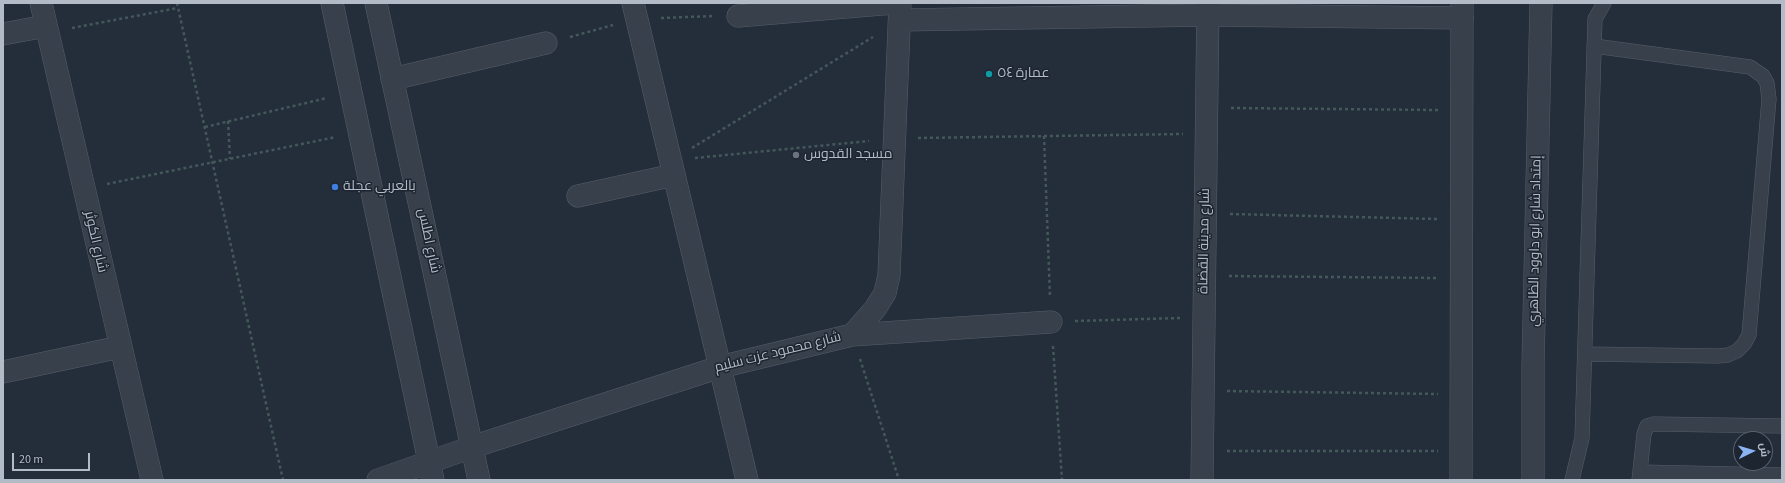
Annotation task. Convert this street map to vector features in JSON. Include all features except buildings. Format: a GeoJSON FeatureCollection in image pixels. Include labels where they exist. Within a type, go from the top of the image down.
{"type":"FeatureCollection","features":[{"type":"Feature","properties":{"kind":"street","name":"شارع الكوثر"},"geometry":{"type":"LineString","coordinates":[[41,3],[83,189],[152,480]]}},
{"type":"Feature","properties":{"kind":"street"},"geometry":{"type":"LineString","coordinates":[[332,3],[432,472]]}},
{"type":"Feature","properties":{"kind":"street","name":"شارع اطلس"},"geometry":{"type":"LineString","coordinates":[[376,3],[479,480]]}},
{"type":"Feature","properties":{"kind":"street","name":"إمتداد شارع ابو داوود الظاهري"},"geometry":{"type":"LineString","coordinates":[[1533,480],[1533,365],[1541,3]]}},
{"type":"Feature","properties":{"kind":"street"},"geometry":{"type":"LineString","coordinates":[[738,16],[898,9],[1462,11],[1463,278],[1461,480]]}},
{"type":"Feature","properties":{"kind":"street","name":"شارع محمود عزت سليم"},"geometry":{"type":"LineString","coordinates":[[378,480],[432,472],[472,447],[720,367],[852,335],[875,309],[885,293],[889,275],[898,9]]}},
{"type":"Feature","properties":{"kind":"street","name":"شارع مدينة القضاة"},"geometry":{"type":"LineString","coordinates":[[1202,480],[1208,9]]}},
{"type":"Feature","properties":{"kind":"street"},"geometry":{"type":"LineString","coordinates":[[635,11],[747,480]]}},
{"type":"Feature","properties":{"kind":"street"},"geometry":{"type":"LineString","coordinates":[[3,34],[47,29]]}},
{"type":"Feature","properties":{"kind":"street"},"geometry":{"type":"LineString","coordinates":[[392,79],[546,43]]}},
{"type":"Feature","properties":{"kind":"street"},"geometry":{"type":"LineString","coordinates":[[578,196],[673,168]]}},
{"type":"Feature","properties":{"kind":"street"},"geometry":{"type":"LineString","coordinates":[[852,335],[1051,322]]}},
{"type":"Feature","properties":{"kind":"street"},"geometry":{"type":"LineString","coordinates":[[3,372],[120,347]]}},
{"type":"Feature","properties":{"kind":"lane"},"geometry":{"type":"LineString","coordinates":[[1572,480],[1582,438],[1595,19],[1604,3]]}},
{"type":"Feature","properties":{"kind":"lane"},"geometry":{"type":"LineString","coordinates":[[1585,354],[1718,356],[1728,355],[1737,351],[1744,344],[1749,335],[1769,99],[1767,82],[1763,76],[1750,67],[1594,46]]}},
{"type":"Feature","properties":{"kind":"lane"},"geometry":{"type":"LineString","coordinates":[[1782,426],[1654,424],[1647,426],[1644,434],[1639,476],[1782,475]]}},
{"type":"Feature","properties":{"kind":"path"},"geometry":{"type":"LineString","coordinates":[[177,3],[283,480]]}},
{"type":"Feature","properties":{"kind":"path"},"geometry":{"type":"LineString","coordinates":[[47,29],[178,8]]}},
{"type":"Feature","properties":{"kind":"path"},"geometry":{"type":"LineString","coordinates":[[673,168],[898,9]]}},
{"type":"Feature","properties":{"kind":"path"},"geometry":{"type":"LineString","coordinates":[[546,43],[635,11],[738,16]]}},
{"type":"Feature","properties":{"kind":"path"},"geometry":{"type":"LineString","coordinates":[[205,127],[351,92]]}},
{"type":"Feature","properties":{"kind":"path"},"geometry":{"type":"LineString","coordinates":[[1206,108],[1463,110]]}},
{"type":"Feature","properties":{"kind":"path"},"geometry":{"type":"LineString","coordinates":[[228,121],[230,159]]}},
{"type":"Feature","properties":{"kind":"path"},"geometry":{"type":"LineString","coordinates":[[83,189],[360,132]]}},
{"type":"Feature","properties":{"kind":"path"},"geometry":{"type":"LineString","coordinates":[[673,168],[894,139],[1206,134]]}},
{"type":"Feature","properties":{"kind":"path"},"geometry":{"type":"LineString","coordinates":[[1044,136],[1051,322],[1062,480]]}},
{"type":"Feature","properties":{"kind":"path"},"geometry":{"type":"LineString","coordinates":[[1205,214],[1463,220]]}},
{"type":"Feature","properties":{"kind":"path"},"geometry":{"type":"LineString","coordinates":[[1204,276],[1463,278]]}},
{"type":"Feature","properties":{"kind":"path"},"geometry":{"type":"LineString","coordinates":[[1051,322],[1204,317]]}},
{"type":"Feature","properties":{"kind":"path"},"geometry":{"type":"LineString","coordinates":[[852,335],[899,480]]}},
{"type":"Feature","properties":{"kind":"path"},"geometry":{"type":"LineString","coordinates":[[1203,391],[1462,395]]}},
{"type":"Feature","properties":{"kind":"path"},"geometry":{"type":"LineString","coordinates":[[1202,451],[1462,451]]}},
{"type":"Feature","properties":{"kind":"place","name":"عمارة ٥٤"},"geometry":{"type":"Point","coordinates":[989,74]}},
{"type":"Feature","properties":{"kind":"place","name":"مسجد القدوس"},"geometry":{"type":"Point","coordinates":[796,155]}},
{"type":"Feature","properties":{"kind":"place","name":"بالعربي عجلة"},"geometry":{"type":"Point","coordinates":[335,187]}}]}
